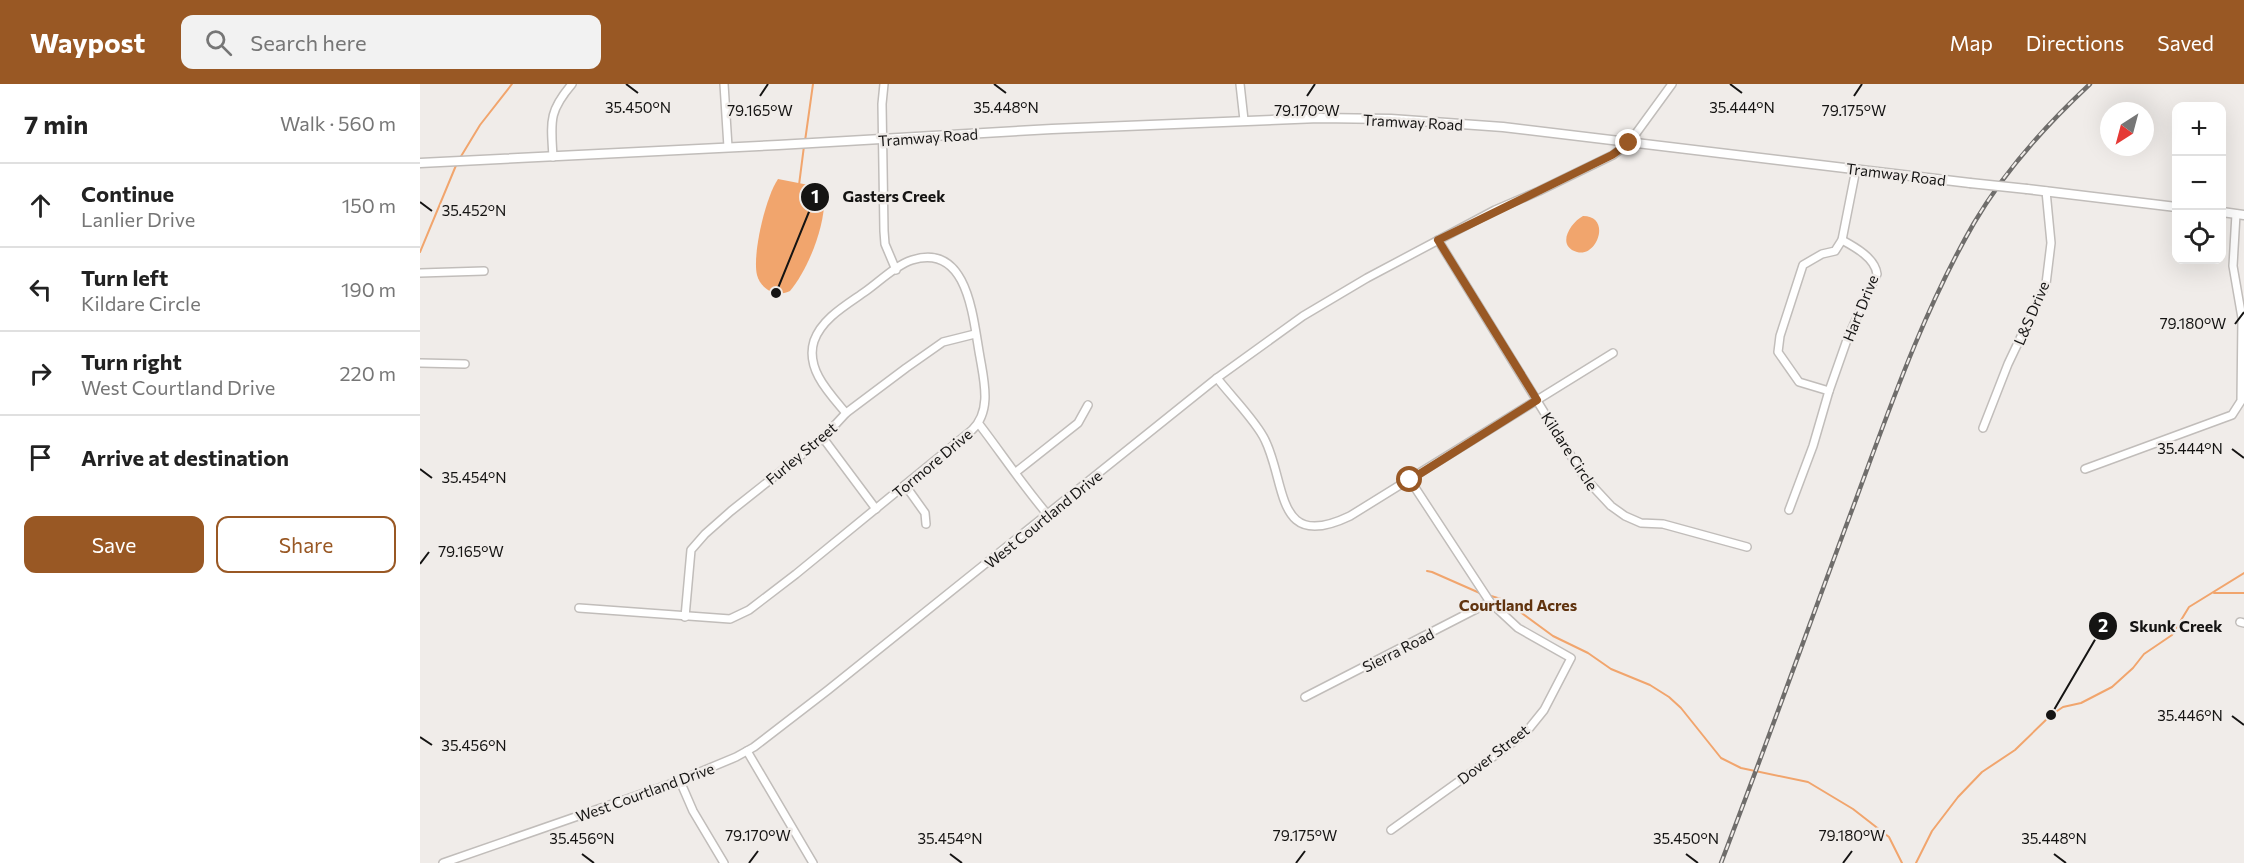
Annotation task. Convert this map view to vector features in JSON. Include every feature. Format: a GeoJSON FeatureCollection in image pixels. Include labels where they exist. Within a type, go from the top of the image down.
{"type":"FeatureCollection","features":[{"type":"Feature","properties":{"kind":"main road","name":"Tramway Road"},"geometry":{"type":"LineString","coordinates":[[420,163],[1291,118],[1410,121],[1503,127],[2172,207]]}},
{"type":"Feature","properties":{"kind":"street"},"geometry":{"type":"LineString","coordinates":[[553,157],[552,118],[558,102],[572,84]]}},
{"type":"Feature","properties":{"kind":"street"},"geometry":{"type":"LineString","coordinates":[[724,84],[728,147]]}},
{"type":"Feature","properties":{"kind":"street"},"geometry":{"type":"LineString","coordinates":[[884,84],[882,104],[884,231],[885,244],[896,270]]}},
{"type":"Feature","properties":{"kind":"street"},"geometry":{"type":"LineString","coordinates":[[1240,84],[1244,120]]}},
{"type":"Feature","properties":{"kind":"street"},"geometry":{"type":"LineString","coordinates":[[1629,143],[1672,84]]}},
{"type":"Feature","properties":{"kind":"street","name":"West Courtland Drive"},"geometry":{"type":"LineString","coordinates":[[443,863],[459,860],[680,781],[747,751],[828,690],[1217,378],[1303,316],[1438,240],[1612,155],[1629,143]]}},
{"type":"Feature","properties":{"kind":"street"},"geometry":{"type":"LineString","coordinates":[[1829,391],[1799,382],[1778,352],[1780,336],[1803,265],[1822,254],[1835,251],[1842,240],[1856,169]]}},
{"type":"Feature","properties":{"kind":"street","name":"L&S Drive"},"geometry":{"type":"LineString","coordinates":[[1983,428],[2008,364],[2046,284],[2051,243],[2046,191]]}},
{"type":"Feature","properties":{"kind":"street"},"geometry":{"type":"LineString","coordinates":[[2085,469],[2232,415],[2241,401],[2242,318],[2233,266],[2240,214]]}},
{"type":"Feature","properties":{"kind":"street","name":"Kildare Circle"},"geometry":{"type":"LineString","coordinates":[[1438,240],[1584,477],[1596,492],[1625,516],[1641,523],[1663,524],[1747,547]]}},
{"type":"Feature","properties":{"kind":"street","name":"Hart Drive"},"geometry":{"type":"LineString","coordinates":[[1789,510],[1813,446],[1848,337],[1877,274],[1876,266],[1856,248],[1842,240]]}},
{"type":"Feature","properties":{"kind":"street","name":"Tormore Drive"},"geometry":{"type":"LineString","coordinates":[[579,608],[730,619],[749,610],[979,424],[985,407],[983,375],[969,298],[962,281],[951,267],[932,257],[911,260],[827,320],[814,341],[814,366],[823,384],[846,413]]}},
{"type":"Feature","properties":{"kind":"street"},"geometry":{"type":"LineString","coordinates":[[420,273],[484,271]]}},
{"type":"Feature","properties":{"kind":"street","name":"Furley Street"},"geometry":{"type":"LineString","coordinates":[[685,617],[691,550],[705,534],[823,438],[846,413],[943,342],[975,334]]}},
{"type":"Feature","properties":{"kind":"street"},"geometry":{"type":"LineString","coordinates":[[1217,378],[1264,438],[1272,457],[1286,508],[1297,520],[1316,527],[1333,524],[1410,480],[1614,353]]}},
{"type":"Feature","properties":{"kind":"street"},"geometry":{"type":"LineString","coordinates":[[420,363],[465,363]]}},
{"type":"Feature","properties":{"kind":"street"},"geometry":{"type":"LineString","coordinates":[[1016,472],[1078,423],[1088,405]]}},
{"type":"Feature","properties":{"kind":"street"},"geometry":{"type":"LineString","coordinates":[[979,424],[1048,515]]}},
{"type":"Feature","properties":{"kind":"street"},"geometry":{"type":"LineString","coordinates":[[823,438],[876,509]]}},
{"type":"Feature","properties":{"kind":"street"},"geometry":{"type":"LineString","coordinates":[[1410,480],[1490,602]]}},
{"type":"Feature","properties":{"kind":"street"},"geometry":{"type":"LineString","coordinates":[[905,485],[925,513],[926,524]]}},
{"type":"Feature","properties":{"kind":"street","name":"Dover Street"},"geometry":{"type":"LineString","coordinates":[[1391,830],[1527,731],[1544,710],[1571,658],[1518,628],[1490,602]]}},
{"type":"Feature","properties":{"kind":"street","name":"Sierra Road"},"geometry":{"type":"LineString","coordinates":[[1305,697],[1490,602]]}},
{"type":"Feature","properties":{"kind":"street"},"geometry":{"type":"LineString","coordinates":[[747,751],[813,863]]}},
{"type":"Feature","properties":{"kind":"street"},"geometry":{"type":"LineString","coordinates":[[680,781],[693,811],[724,863]]}},
{"type":"Feature","properties":{"kind":"shaded area"},"geometry":{"type":"Polygon","coordinates":[[[778,179],[824,188],[825,200],[820,228],[811,256],[797,281],[786,293],[772,292],[767,289],[758,278],[756,266],[761,226],[769,198],[778,179]]]}},
{"type":"Feature","properties":{"kind":"shaded area"},"geometry":{"type":"Polygon","coordinates":[[[1583,216],[1597,222],[1598,236],[1590,249],[1577,252],[1567,245],[1567,234],[1583,216]]]}},
{"type":"Feature","properties":{"kind":"waterway"},"geometry":{"type":"LineString","coordinates":[[460,158],[480,125],[512,84]]}},
{"type":"Feature","properties":{"kind":"waterway"},"geometry":{"type":"LineString","coordinates":[[805,141],[813,84]]}},
{"type":"Feature","properties":{"kind":"waterway"},"geometry":{"type":"LineString","coordinates":[[799,185],[804,146]]}},
{"type":"Feature","properties":{"kind":"waterway"},"geometry":{"type":"LineString","coordinates":[[420,252],[457,163]]}},
{"type":"Feature","properties":{"kind":"waterway"},"geometry":{"type":"LineString","coordinates":[[1427,571],[1482,594]]}},
{"type":"Feature","properties":{"kind":"waterway"},"geometry":{"type":"LineString","coordinates":[[1916,863],[1932,831],[1958,797],[1982,772],[2015,750],[2051,715],[2063,707],[2081,703],[2112,687],[2133,668],[2144,654],[2172,635],[2189,607],[2244,573]]}},
{"type":"Feature","properties":{"kind":"waterway"},"geometry":{"type":"LineString","coordinates":[[2214,593],[2244,593]]}},
{"type":"Feature","properties":{"kind":"waterway"},"geometry":{"type":"LineString","coordinates":[[1488,595],[1504,600],[1553,636],[1588,653],[1611,669],[1650,685],[1669,697],[1681,708],[1721,758],[1741,768],[1808,782],[1853,809],[1889,837],[1902,863]]}},
{"type":"Feature","properties":{"kind":"railway"},"geometry":{"type":"LineString","coordinates":[[1721,863],[1893,400],[1938,292],[1974,223],[1999,185],[2042,132],[2090,84]]}},
{"type":"Feature","properties":{"kind":"place","name":"Gasters Creek"},"geometry":{"type":"Point","coordinates":[776,293]}},
{"type":"Feature","properties":{"kind":"place","name":"Skunk Creek"},"geometry":{"type":"Point","coordinates":[2051,715]}},
{"type":"Feature","properties":{"kind":"district","name":"Courtland Acres"},"geometry":{"type":"Point","coordinates":[1518,604]}},
{"type":"Feature","properties":{"kind":"route"},"geometry":{"type":"LineString","coordinates":[[1410,480],[1537,400],[1438,240],[1495,210],[1612,155],[1629,143]]}}]}
